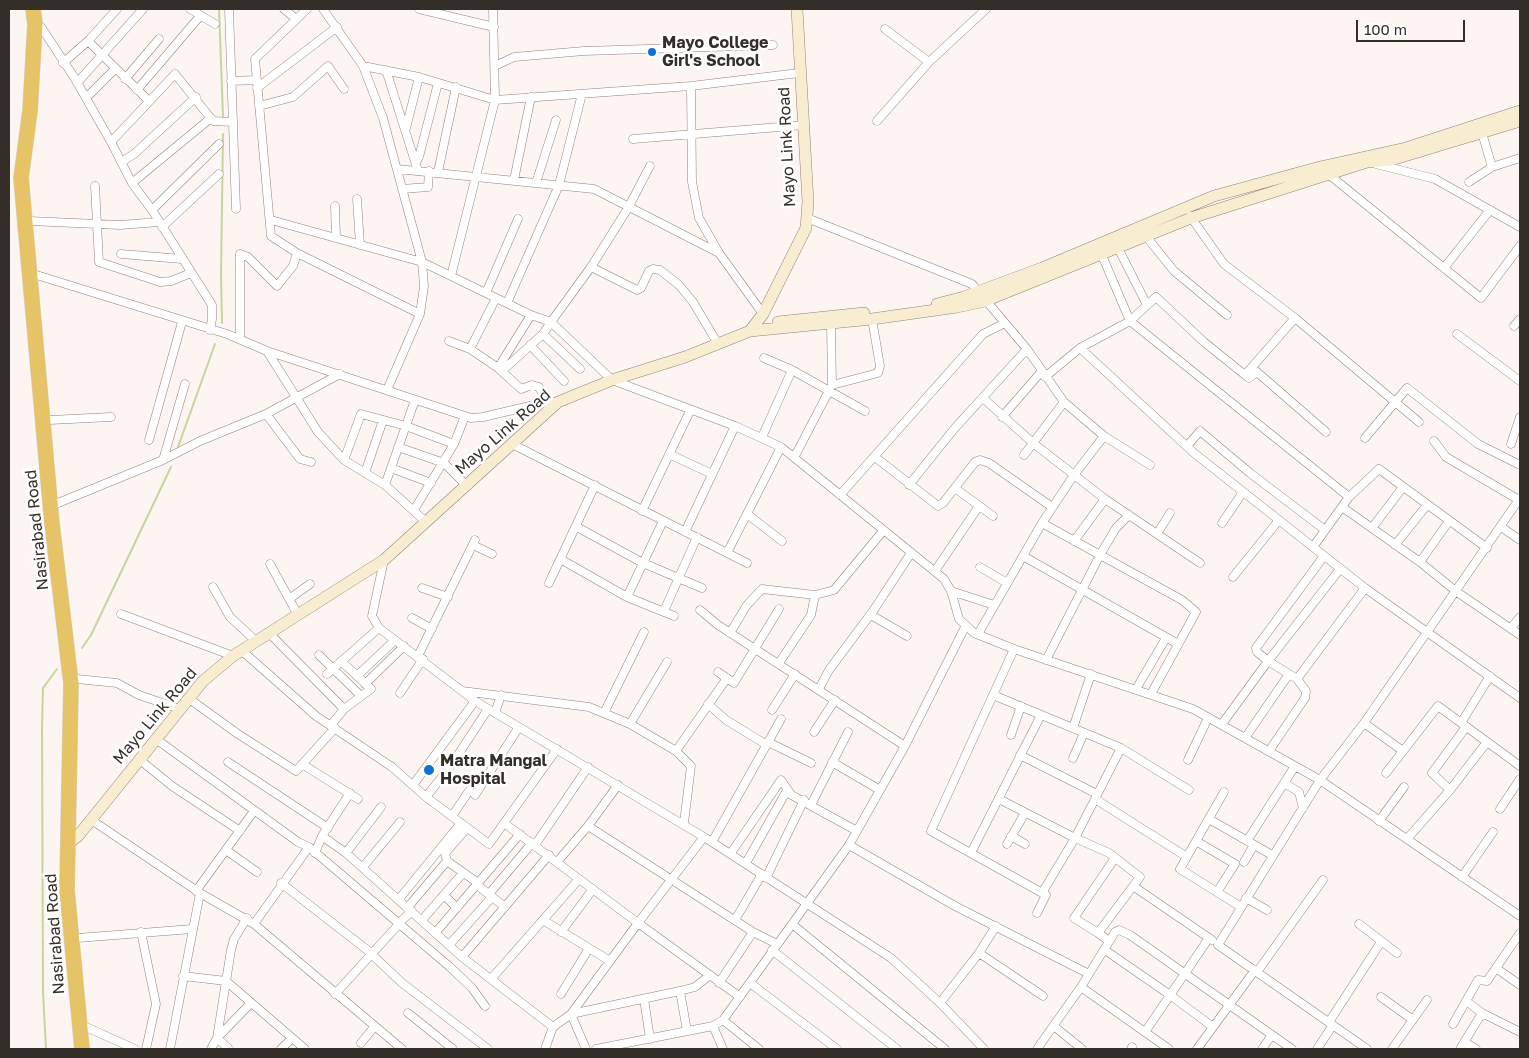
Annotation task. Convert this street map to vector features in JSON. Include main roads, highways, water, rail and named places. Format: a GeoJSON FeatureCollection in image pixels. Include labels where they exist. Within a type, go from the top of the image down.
{"type":"FeatureCollection","features":[{"type":"Feature","properties":{"kind":"highway","name":"Nasirabad Road"},"geometry":{"type":"LineString","coordinates":[[33,9],[38,26]]}},
{"type":"Feature","properties":{"kind":"highway","name":"Nasirabad Road"},"geometry":{"type":"LineString","coordinates":[[39,9],[25,178],[77,679],[70,924],[82,1049]]}},
{"type":"Feature","properties":{"kind":"highway","name":"Nasirabad Road"},"geometry":{"type":"LineString","coordinates":[[25,178],[30,221],[52,524],[71,683],[73,839],[78,938],[88,1049]]}},
{"type":"Feature","properties":{"kind":"waterway"},"geometry":{"type":"LineString","coordinates":[[219,9],[223,116]]}},
{"type":"Feature","properties":{"kind":"waterway"},"geometry":{"type":"LineString","coordinates":[[222,323],[223,134]]}},
{"type":"Feature","properties":{"kind":"waterway"},"geometry":{"type":"LineString","coordinates":[[178,447],[215,344]]}},
{"type":"Feature","properties":{"kind":"waterway"},"geometry":{"type":"LineString","coordinates":[[82,648],[91,635],[171,467]]}},
{"type":"Feature","properties":{"kind":"waterway"},"geometry":{"type":"LineString","coordinates":[[46,1049],[43,992],[43,688],[57,669]]}},
{"type":"Feature","properties":{"kind":"place","name":"Mayo College Girl's School"},"geometry":{"type":"Point","coordinates":[652,52]}},
{"type":"Feature","properties":{"kind":"place","name":"Matra Mangal Hospital"},"geometry":{"type":"Point","coordinates":[429,770]}}]}
